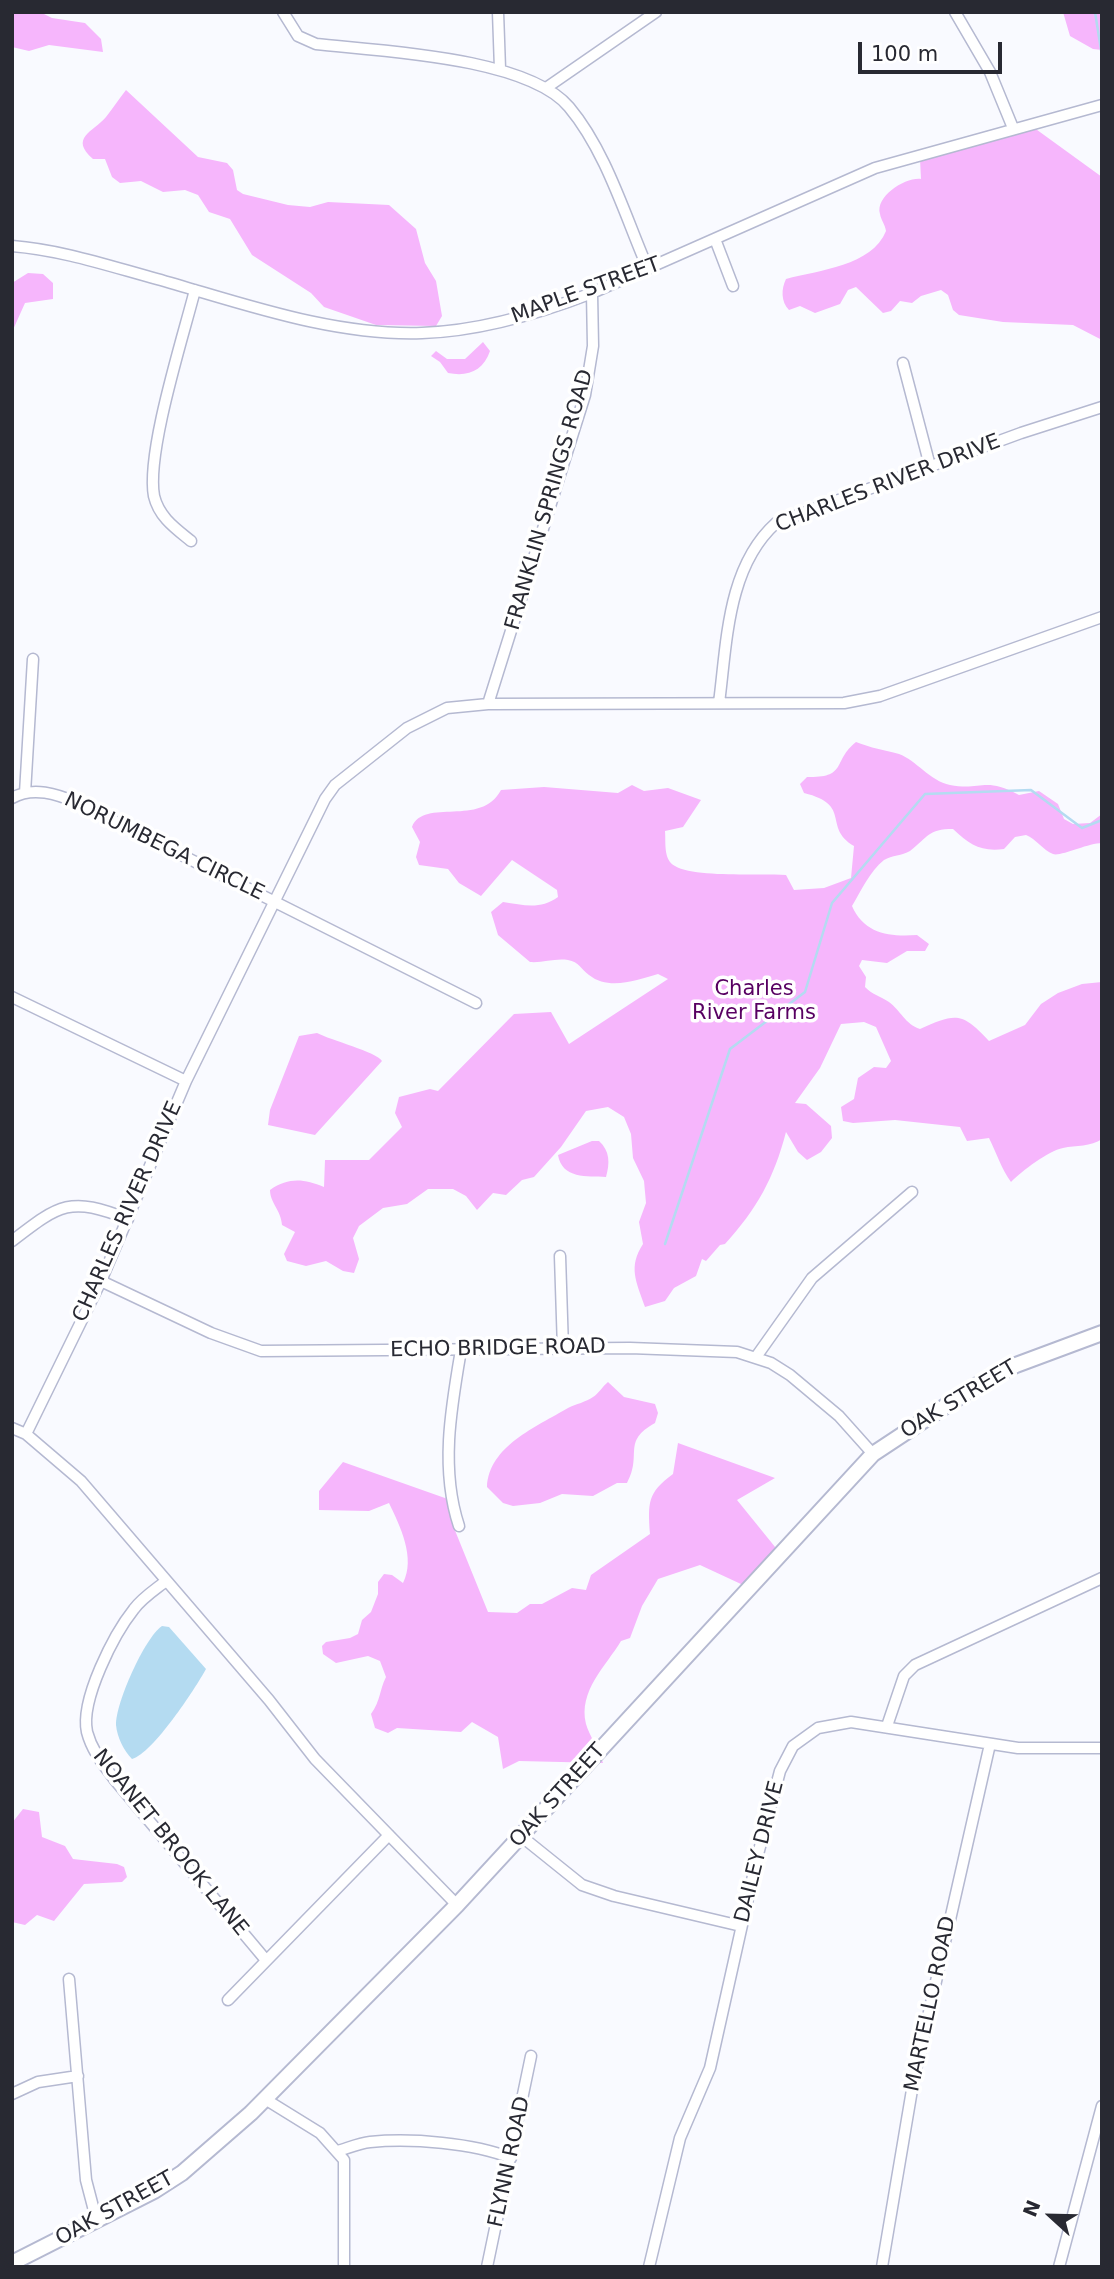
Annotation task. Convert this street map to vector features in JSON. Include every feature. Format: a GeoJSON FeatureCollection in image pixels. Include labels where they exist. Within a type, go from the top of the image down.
{"type":"FeatureCollection","features":[{"type":"Feature","properties":{"kind":"main road","name":"OAK STREET"},"geometry":{"type":"LineString","coordinates":[[12,2263],[97,2222],[182,2173],[265,2099],[457,1905],[873,1454],[982,1382],[1016,1365],[1102,1334]]}},
{"type":"Feature","properties":{"kind":"street"},"geometry":{"type":"LineString","coordinates":[[283,12],[298,36],[316,44],[489,65],[546,88],[567,104],[577,117],[601,160],[648,269]]}},
{"type":"Feature","properties":{"kind":"street"},"geometry":{"type":"LineString","coordinates":[[498,12],[500,69]]}},
{"type":"Feature","properties":{"kind":"street"},"geometry":{"type":"LineString","coordinates":[[546,88],[656,12]]}},
{"type":"Feature","properties":{"kind":"street"},"geometry":{"type":"LineString","coordinates":[[955,12],[990,72],[1013,128]]}},
{"type":"Feature","properties":{"kind":"street","name":"MAPLE STREET"},"geometry":{"type":"LineString","coordinates":[[12,246],[72,256],[299,318],[385,332],[422,333],[507,321],[592,293],[875,168],[1102,105]]}},
{"type":"Feature","properties":{"kind":"street"},"geometry":{"type":"LineString","coordinates":[[715,239],[733,286]]}},
{"type":"Feature","properties":{"kind":"street"},"geometry":{"type":"LineString","coordinates":[[191,541],[166,521],[154,496],[154,465],[195,290]]}},
{"type":"Feature","properties":{"kind":"street","name":"FRANKLIN SPRINGS ROAD"},"geometry":{"type":"LineString","coordinates":[[488,704],[585,395],[593,346],[592,293]]}},
{"type":"Feature","properties":{"kind":"street"},"geometry":{"type":"LineString","coordinates":[[903,363],[930,466]]}},
{"type":"Feature","properties":{"kind":"street","name":"CHARLES RIVER DRIVE"},"geometry":{"type":"LineString","coordinates":[[719,703],[740,575],[760,537],[776,523],[1102,407]]}},
{"type":"Feature","properties":{"kind":"street","name":"CHARLES RIVER DRIVE"},"geometry":{"type":"LineString","coordinates":[[26,1434],[101,1281],[186,1081],[274,900],[335,785],[407,728],[447,708],[488,704],[861,701],[1102,617]]}},
{"type":"Feature","properties":{"kind":"street"},"geometry":{"type":"LineString","coordinates":[[25,793],[33,659]]}},
{"type":"Feature","properties":{"kind":"street","name":"NORUMBEGA CIRCLE"},"geometry":{"type":"LineString","coordinates":[[12,798],[25,793],[59,795],[78,803],[476,1003]]}},
{"type":"Feature","properties":{"kind":"street"},"geometry":{"type":"LineString","coordinates":[[12,997],[186,1081]]}},
{"type":"Feature","properties":{"kind":"street"},"geometry":{"type":"LineString","coordinates":[[756,1357],[812,1278],[912,1192]]}},
{"type":"Feature","properties":{"kind":"street"},"geometry":{"type":"LineString","coordinates":[[12,1241],[46,1215],[72,1205],[96,1206],[128,1219]]}},
{"type":"Feature","properties":{"kind":"street"},"geometry":{"type":"LineString","coordinates":[[560,1256],[563,1349]]}},
{"type":"Feature","properties":{"kind":"street","name":"ECHO BRIDGE ROAD"},"geometry":{"type":"LineString","coordinates":[[101,1281],[211,1333],[261,1351],[718,1350],[756,1357],[790,1375],[812,1393],[873,1454]]}},
{"type":"Feature","properties":{"kind":"street"},"geometry":{"type":"LineString","coordinates":[[459,1526],[448,1484],[448,1459],[461,1350]]}},
{"type":"Feature","properties":{"kind":"street"},"geometry":{"type":"LineString","coordinates":[[12,1428],[26,1434],[81,1481],[315,1759],[457,1905]]}},
{"type":"Feature","properties":{"kind":"street"},"geometry":{"type":"LineString","coordinates":[[887,1726],[904,1676],[915,1665],[1102,1578]]}},
{"type":"Feature","properties":{"kind":"street","name":"NOANET BROOK LANE"},"geometry":{"type":"LineString","coordinates":[[166,1581],[135,1606],[114,1638],[88,1706],[87,1731],[97,1756],[114,1779],[265,1959]]}},
{"type":"Feature","properties":{"kind":"street","name":"DAILEY DRIVE"},"geometry":{"type":"LineString","coordinates":[[649,2267],[680,2138],[710,2068],[741,1926],[780,1771],[793,1745],[818,1728],[837,1722],[887,1726],[1018,1748],[1102,1748]]}},
{"type":"Feature","properties":{"kind":"street","name":"MARTELLO ROAD"},"geometry":{"type":"LineString","coordinates":[[882,2267],[917,2065],[990,1744]]}},
{"type":"Feature","properties":{"kind":"street"},"geometry":{"type":"LineString","coordinates":[[228,2000],[265,1959],[389,1835]]}},
{"type":"Feature","properties":{"kind":"street"},"geometry":{"type":"LineString","coordinates":[[521,1836],[582,1885],[614,1896],[741,1926]]}},
{"type":"Feature","properties":{"kind":"street"},"geometry":{"type":"LineString","coordinates":[[69,1979],[86,2180],[97,2222]]}},
{"type":"Feature","properties":{"kind":"street","name":"FLYNN ROAD"},"geometry":{"type":"LineString","coordinates":[[487,2267],[531,2056]]}},
{"type":"Feature","properties":{"kind":"street"},"geometry":{"type":"LineString","coordinates":[[12,2094],[38,2082],[78,2076]]}},
{"type":"Feature","properties":{"kind":"street"},"geometry":{"type":"LineString","coordinates":[[265,2099],[320,2133],[338,2151],[346,2172],[344,2267]]}},
{"type":"Feature","properties":{"kind":"street"},"geometry":{"type":"LineString","coordinates":[[1059,2267],[1102,2106]]}},
{"type":"Feature","properties":{"kind":"street"},"geometry":{"type":"LineString","coordinates":[[338,2151],[368,2142],[448,2144],[492,2151],[511,2158]]}},
{"type":"Feature","properties":{"kind":"green space"},"geometry":{"type":"Polygon","coordinates":[[[12,12],[40,12],[52,18],[85,23],[101,39],[103,52],[49,45],[29,51],[12,47],[12,12]]]}},
{"type":"Feature","properties":{"kind":"green space"},"geometry":{"type":"Polygon","coordinates":[[[1063,12],[1102,12],[1102,50],[1093,49],[1070,36],[1063,12]]]}},
{"type":"Feature","properties":{"kind":"green space"},"geometry":{"type":"Polygon","coordinates":[[[126,90],[198,157],[227,163],[233,170],[237,190],[243,194],[288,205],[310,207],[328,202],[389,205],[416,229],[425,263],[436,281],[442,316],[436,326],[376,325],[324,307],[311,293],[252,255],[230,219],[209,212],[198,195],[185,190],[163,192],[141,181],[120,183],[112,177],[105,159],[93,159],[86,152],[83,140],[106,117],[126,90]]]}},
{"type":"Feature","properties":{"kind":"green space"},"geometry":{"type":"Polygon","coordinates":[[[1033,127],[1102,177],[1102,340],[1073,325],[1003,322],[959,315],[953,310],[948,295],[941,290],[921,296],[912,303],[900,301],[891,311],[883,313],[856,287],[848,290],[840,304],[815,313],[800,306],[789,310],[786,307],[783,287],[786,279],[843,265],[869,252],[879,243],[886,231],[880,214],[882,201],[900,184],[921,179],[920,159],[1033,127]]]}},
{"type":"Feature","properties":{"kind":"green space"},"geometry":{"type":"Polygon","coordinates":[[[28,273],[43,274],[53,283],[53,299],[25,303],[12,332],[12,283],[28,273]]]}},
{"type":"Feature","properties":{"kind":"green space"},"geometry":{"type":"Polygon","coordinates":[[[483,342],[490,351],[487,358],[479,368],[468,373],[448,373],[440,362],[431,356],[436,351],[447,359],[465,359],[483,342]]]}},
{"type":"Feature","properties":{"kind":"green space","name":"Charles River Farms"},"geometry":{"type":"Polygon","coordinates":[[[856,742],[899,754],[936,779],[950,785],[998,786],[1019,795],[1039,791],[1058,804],[1064,819],[1073,824],[1090,823],[1102,814],[1102,843],[1057,854],[1049,852],[1026,835],[1015,837],[1004,849],[996,850],[976,846],[953,829],[933,832],[910,851],[884,860],[874,870],[852,906],[863,923],[879,932],[917,935],[929,944],[925,951],[907,951],[887,963],[862,960],[859,966],[866,977],[865,987],[889,1002],[911,1024],[920,1029],[942,1020],[958,1018],[972,1025],[989,1041],[1025,1025],[1041,1004],[1058,993],[1082,984],[1102,982],[1102,1139],[1050,1153],[1011,1182],[989,1138],[967,1141],[960,1127],[895,1120],[853,1123],[843,1121],[841,1107],[854,1099],[858,1078],[874,1067],[886,1068],[891,1061],[876,1027],[864,1022],[841,1024],[820,1068],[795,1103],[806,1104],[831,1126],[832,1138],[821,1152],[807,1160],[798,1152],[786,1132],[770,1178],[746,1218],[725,1244],[720,1245],[706,1261],[702,1259],[696,1276],[674,1288],[665,1301],[645,1307],[636,1282],[636,1260],[643,1244],[639,1222],[646,1203],[644,1181],[633,1158],[631,1134],[624,1117],[608,1107],[586,1111],[561,1147],[534,1177],[522,1180],[506,1195],[493,1193],[477,1210],[466,1196],[453,1189],[428,1189],[407,1204],[383,1208],[359,1226],[353,1238],[359,1259],[354,1273],[343,1271],[326,1261],[306,1266],[287,1261],[284,1254],[295,1232],[282,1225],[270,1190],[290,1181],[310,1182],[324,1187],[325,1160],[369,1160],[402,1127],[395,1113],[399,1097],[430,1089],[438,1091],[514,1014],[551,1012],[569,1044],[668,979],[658,974],[623,983],[605,982],[589,975],[572,961],[530,962],[498,935],[491,912],[503,902],[532,906],[545,904],[558,897],[557,890],[512,860],[481,896],[459,883],[448,869],[419,865],[416,857],[420,842],[412,827],[418,818],[440,812],[480,808],[492,801],[501,790],[544,787],[618,793],[632,785],[644,791],[668,788],[701,800],[683,827],[665,831],[667,855],[675,866],[712,874],[786,875],[794,890],[824,888],[851,878],[854,846],[840,831],[833,810],[828,804],[804,793],[800,784],[807,777],[829,775],[856,742]]]}},
{"type":"Feature","properties":{"kind":"green space"},"geometry":{"type":"Polygon","coordinates":[[[317,1033],[372,1054],[382,1061],[315,1135],[268,1125],[270,1110],[299,1036],[317,1033]]]}},
{"type":"Feature","properties":{"kind":"green space"},"geometry":{"type":"Polygon","coordinates":[[[592,1141],[599,1141],[607,1153],[606,1177],[576,1175],[560,1163],[558,1155],[592,1141]]]}},
{"type":"Feature","properties":{"kind":"green space"},"geometry":{"type":"Polygon","coordinates":[[[608,1382],[624,1397],[655,1404],[658,1413],[655,1423],[639,1436],[635,1443],[633,1464],[627,1483],[617,1483],[593,1496],[562,1494],[540,1503],[513,1506],[503,1503],[487,1487],[496,1460],[516,1439],[568,1408],[593,1397],[608,1382]]]}},
{"type":"Feature","properties":{"kind":"green space"},"geometry":{"type":"Polygon","coordinates":[[[678,1443],[775,1478],[737,1500],[784,1558],[756,1591],[700,1565],[658,1579],[642,1606],[630,1638],[621,1641],[595,1680],[586,1701],[586,1724],[603,1763],[519,1761],[503,1769],[498,1737],[472,1722],[461,1732],[397,1728],[388,1733],[375,1728],[371,1714],[386,1677],[380,1661],[368,1656],[336,1663],[323,1654],[322,1646],[326,1642],[358,1634],[362,1620],[371,1612],[378,1594],[378,1582],[384,1574],[392,1575],[403,1583],[407,1573],[407,1553],[402,1532],[389,1503],[369,1511],[319,1510],[319,1491],[343,1462],[459,1503],[454,1528],[488,1612],[517,1613],[530,1604],[542,1604],[572,1588],[586,1590],[591,1575],[650,1534],[651,1500],[658,1487],[673,1474],[678,1443]]]}},
{"type":"Feature","properties":{"kind":"green space"},"geometry":{"type":"Polygon","coordinates":[[[23,1809],[39,1812],[42,1837],[65,1846],[73,1859],[117,1864],[124,1867],[127,1877],[122,1882],[84,1884],[54,1921],[37,1915],[25,1925],[12,1922],[12,1823],[23,1809]]]}},
{"type":"Feature","properties":{"kind":"water"},"geometry":{"type":"Polygon","coordinates":[[[162,1626],[169,1627],[206,1669],[162,1733],[141,1754],[132,1759],[119,1739],[117,1715],[140,1657],[162,1626]]]}},
{"type":"Feature","properties":{"kind":"waterway"},"geometry":{"type":"LineString","coordinates":[[1095,12],[1102,56]]}},
{"type":"Feature","properties":{"kind":"waterway"},"geometry":{"type":"LineString","coordinates":[[665,1244],[730,1049],[805,992],[832,903],[925,794],[1031,790],[1082,828],[1102,820]]}}]}
